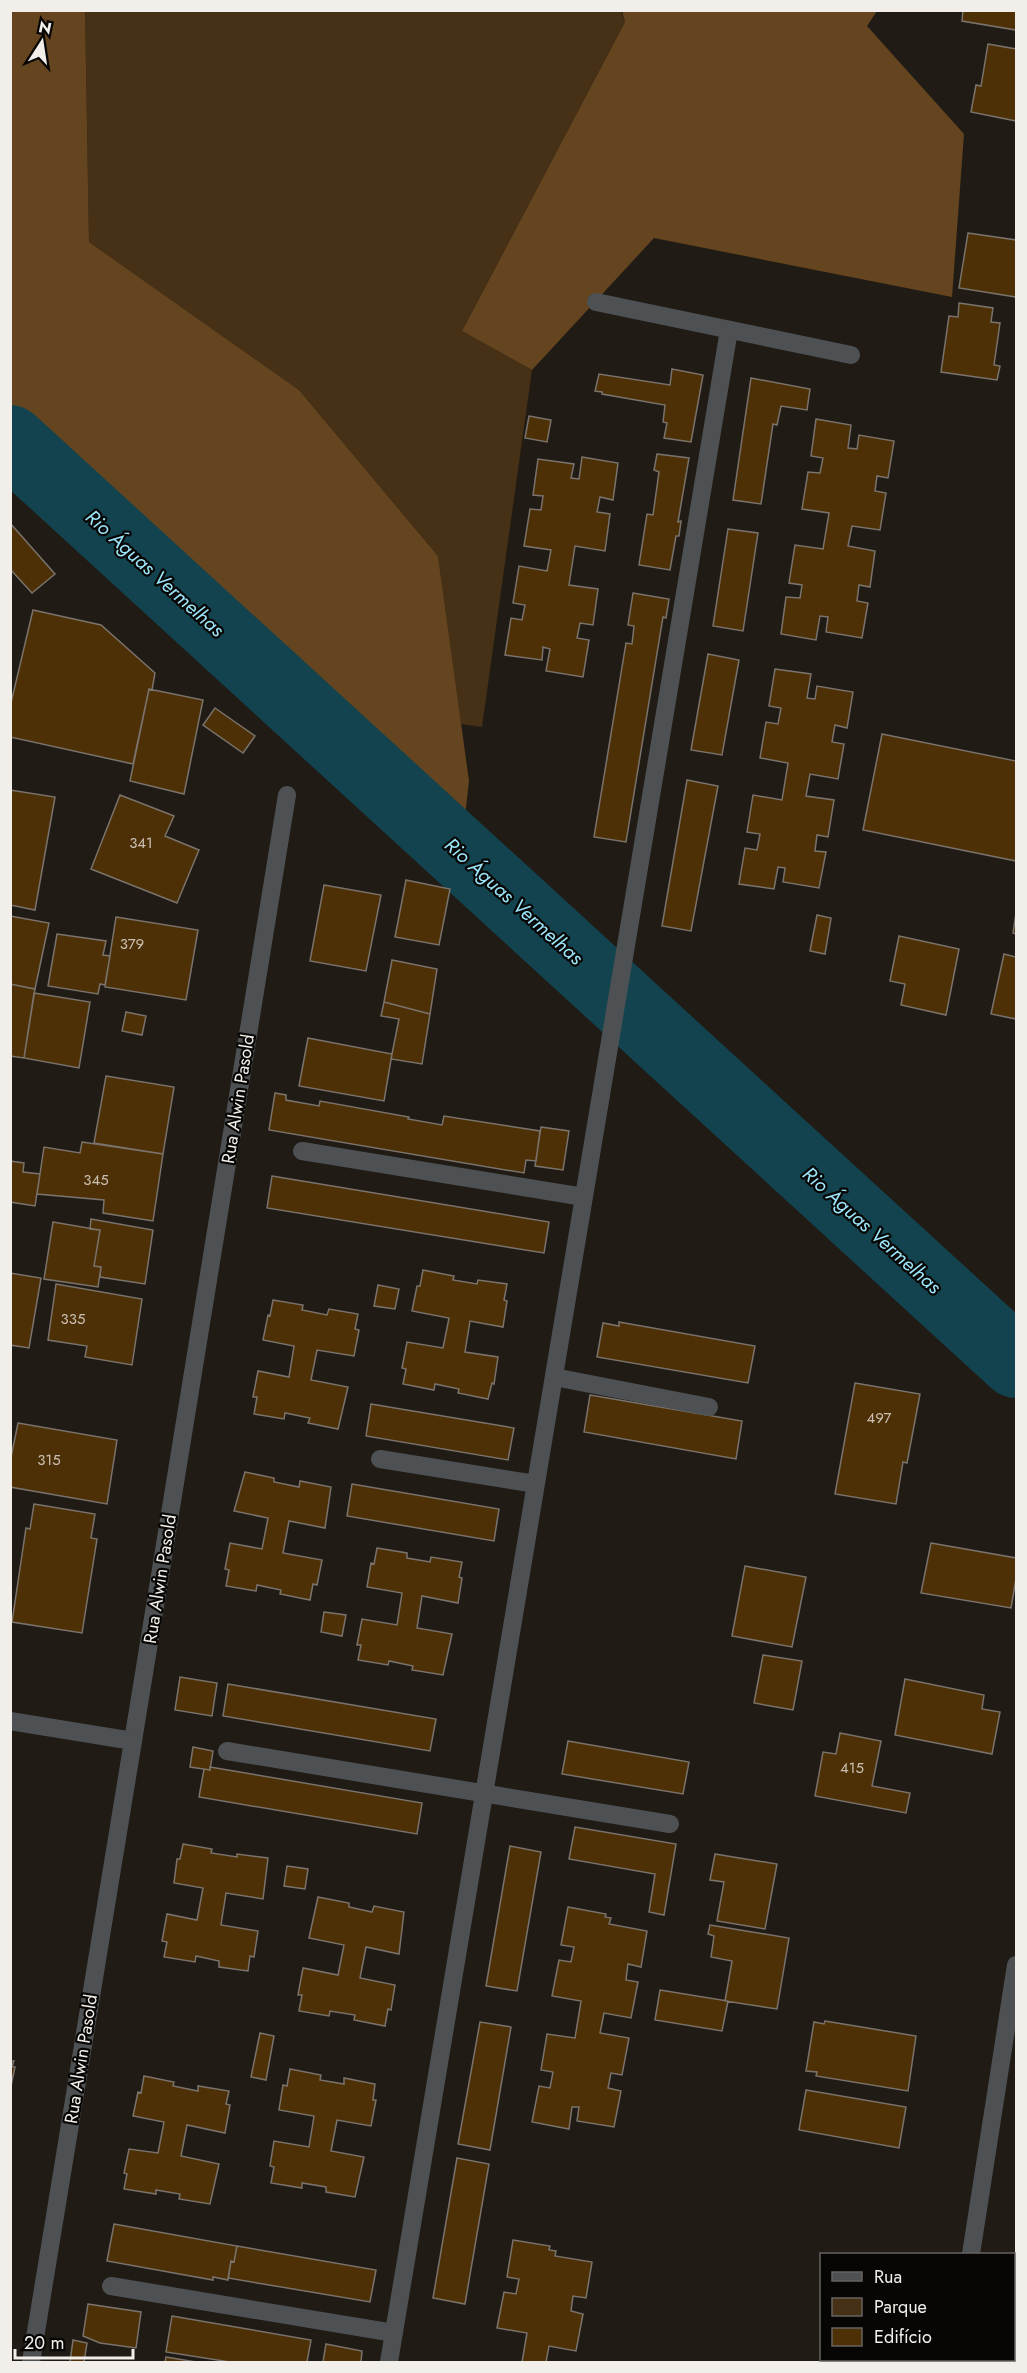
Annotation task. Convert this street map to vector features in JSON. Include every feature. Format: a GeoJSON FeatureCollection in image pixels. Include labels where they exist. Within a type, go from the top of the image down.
{"type":"FeatureCollection","features":[{"type":"Feature","properties":{"kind":"street"},"geometry":{"type":"LineString","coordinates":[[596,302],[851,355]]}},
{"type":"Feature","properties":{"kind":"street"},"geometry":{"type":"LineString","coordinates":[[389,2362],[729,330]]}},
{"type":"Feature","properties":{"kind":"street","name":"Rua Alwin Pasold"},"geometry":{"type":"LineString","coordinates":[[31,2362],[287,795]]}},
{"type":"Feature","properties":{"kind":"street"},"geometry":{"type":"LineString","coordinates":[[302,1151],[584,1197]]}},
{"type":"Feature","properties":{"kind":"street"},"geometry":{"type":"LineString","coordinates":[[554,1377],[709,1407]]}},
{"type":"Feature","properties":{"kind":"street"},"geometry":{"type":"LineString","coordinates":[[380,1459],[536,1484]]}},
{"type":"Feature","properties":{"kind":"street"},"geometry":{"type":"LineString","coordinates":[[10,1721],[133,1741]]}},
{"type":"Feature","properties":{"kind":"street"},"geometry":{"type":"LineString","coordinates":[[227,1751],[670,1824]]}},
{"type":"Feature","properties":{"kind":"street"},"geometry":{"type":"LineString","coordinates":[[971,2253],[1017,1965]]}},
{"type":"Feature","properties":{"kind":"street"},"geometry":{"type":"LineString","coordinates":[[111,2286],[394,2333]]}},
{"type":"Feature","properties":{"kind":"green space"},"geometry":{"type":"Polygon","coordinates":[[[85,11],[621,11],[625,22],[462,331],[532,370],[482,727],[461,724],[438,556],[299,390],[89,242],[85,11]]]}},
{"type":"Feature","properties":{"kind":"shaded area"},"geometry":{"type":"Polygon","coordinates":[[[10,11],[85,11],[89,242],[299,390],[438,556],[469,781],[458,879],[11,454],[10,11]]]}},
{"type":"Feature","properties":{"kind":"shaded area"},"geometry":{"type":"Polygon","coordinates":[[[622,11],[877,11],[867,26],[964,134],[952,297],[654,238],[532,370],[462,331],[625,22],[622,11]]]}},
{"type":"Feature","properties":{"kind":"building"},"geometry":{"type":"Polygon","coordinates":[[[963,10],[1016,10],[1016,30],[962,21],[963,10]]]}},
{"type":"Feature","properties":{"kind":"building"},"geometry":{"type":"Polygon","coordinates":[[[988,44],[1016,49],[1016,121],[971,112],[976,85],[981,86],[988,44]]]}},
{"type":"Feature","properties":{"kind":"building"},"geometry":{"type":"Polygon","coordinates":[[[968,233],[1016,240],[1016,297],[959,288],[968,233]]]}},
{"type":"Feature","properties":{"kind":"building"},"geometry":{"type":"Polygon","coordinates":[[[959,303],[993,308],[991,322],[1000,323],[994,365],[1000,366],[997,380],[941,372],[949,316],[958,317],[959,303]]]}},
{"type":"Feature","properties":{"kind":"building"},"geometry":{"type":"Polygon","coordinates":[[[672,369],[703,375],[691,442],[664,438],[667,423],[663,422],[665,405],[595,391],[599,374],[670,385],[672,369]]]}},
{"type":"Feature","properties":{"kind":"building"},"geometry":{"type":"Polygon","coordinates":[[[751,378],[810,389],[807,410],[781,406],[777,425],[773,424],[761,504],[733,500],[751,378]]]}},
{"type":"Feature","properties":{"kind":"building"},"geometry":{"type":"Polygon","coordinates":[[[529,416],[551,420],[547,442],[525,438],[529,416]]]}},
{"type":"Feature","properties":{"kind":"building"},"geometry":{"type":"Polygon","coordinates":[[[816,419],[851,425],[848,448],[857,449],[859,435],[894,441],[888,478],[877,476],[875,491],[886,493],[880,530],[852,526],[848,546],[875,551],[870,587],[859,585],[857,601],[868,603],[862,638],[826,632],[828,617],[820,616],[816,640],[781,634],[786,597],[800,598],[802,585],[789,583],[795,545],[823,549],[829,513],[802,509],[808,472],[820,473],[823,458],[811,456],[816,419]]]}},
{"type":"Feature","properties":{"kind":"building"},"geometry":{"type":"Polygon","coordinates":[[[657,454],[689,458],[678,522],[681,521],[679,536],[676,536],[670,570],[639,565],[647,514],[653,515],[659,472],[654,470],[657,454]]]}},
{"type":"Feature","properties":{"kind":"building"},"geometry":{"type":"Polygon","coordinates":[[[582,457],[618,463],[613,500],[600,497],[597,512],[610,514],[605,551],[575,546],[569,585],[598,589],[593,625],[580,623],[577,638],[589,640],[583,677],[546,671],[550,649],[543,647],[542,660],[505,655],[511,618],[522,620],[525,605],[513,603],[519,566],[547,571],[551,550],[524,546],[530,509],[541,510],[543,496],[533,495],[538,459],[574,464],[571,478],[579,479],[582,457]]]}},
{"type":"Feature","properties":{"kind":"building"},"geometry":{"type":"Polygon","coordinates":[[[10,523],[55,574],[32,593],[10,569],[10,523]]]}},
{"type":"Feature","properties":{"kind":"building"},"geometry":{"type":"Polygon","coordinates":[[[728,529],[758,533],[743,631],[713,626],[728,529]]]}},
{"type":"Feature","properties":{"kind":"building"},"geometry":{"type":"Polygon","coordinates":[[[633,593],[669,599],[666,618],[663,617],[626,842],[594,837],[626,643],[632,644],[634,626],[628,625],[633,593]]]}},
{"type":"Feature","properties":{"kind":"building"},"geometry":{"type":"Polygon","coordinates":[[[33,610],[101,625],[155,673],[152,690],[149,689],[133,764],[10,737],[10,707],[33,610]]]}},
{"type":"Feature","properties":{"kind":"building"},"geometry":{"type":"Polygon","coordinates":[[[708,654],[739,660],[722,755],[691,750],[708,654]]]}},
{"type":"Feature","properties":{"kind":"building"},"geometry":{"type":"Polygon","coordinates":[[[775,669],[811,674],[807,698],[815,699],[817,686],[853,692],[847,728],[835,725],[832,742],[844,744],[838,779],[810,774],[806,796],[834,800],[828,837],[817,835],[815,851],[826,852],[819,888],[783,882],[785,868],[778,867],[774,889],[739,884],[745,848],[757,850],[760,834],[747,832],[753,795],[782,800],[788,763],[760,758],[766,722],[778,724],[781,708],[769,706],[775,669]]]}},
{"type":"Feature","properties":{"kind":"building"},"geometry":{"type":"Polygon","coordinates":[[[149,689],[203,700],[184,794],[130,781],[149,689]]]}},
{"type":"Feature","properties":{"kind":"building"},"geometry":{"type":"Polygon","coordinates":[[[215,708],[255,736],[243,753],[203,725],[215,708]]]}},
{"type":"Feature","properties":{"kind":"building"},"geometry":{"type":"Polygon","coordinates":[[[882,734],[1016,761],[1016,861],[863,830],[882,734]]]}},
{"type":"Feature","properties":{"kind":"building"},"geometry":{"type":"Polygon","coordinates":[[[687,780],[718,786],[691,931],[662,926],[687,780]]]}},
{"type":"Feature","properties":{"kind":"building"},"geometry":{"type":"Polygon","coordinates":[[[10,790],[55,797],[35,910],[10,905],[10,790]]]}},
{"type":"Feature","properties":{"kind":"building"},"geometry":{"type":"Polygon","coordinates":[[[120,795],[174,816],[165,836],[199,850],[177,903],[91,869],[120,795]]]}},
{"type":"Feature","properties":{"kind":"building"},"geometry":{"type":"Polygon","coordinates":[[[406,880],[450,889],[439,945],[395,937],[406,880]]]}},
{"type":"Feature","properties":{"kind":"building"},"geometry":{"type":"Polygon","coordinates":[[[324,885],[381,895],[366,971],[310,961],[324,885]]]}},
{"type":"Feature","properties":{"kind":"building"},"geometry":{"type":"Polygon","coordinates":[[[1016,913],[1016,934],[1013,933],[1016,913]]]}},
{"type":"Feature","properties":{"kind":"building"},"geometry":{"type":"Polygon","coordinates":[[[817,915],[831,918],[825,954],[810,951],[817,915]]]}},
{"type":"Feature","properties":{"kind":"building"},"geometry":{"type":"Polygon","coordinates":[[[10,916],[49,923],[35,989],[10,984],[10,916]]]}},
{"type":"Feature","properties":{"kind":"building"},"geometry":{"type":"Polygon","coordinates":[[[116,917],[198,930],[186,1000],[105,987],[116,917]]]}},
{"type":"Feature","properties":{"kind":"building"},"geometry":{"type":"Polygon","coordinates":[[[57,934],[106,941],[103,955],[110,956],[105,985],[100,984],[98,994],[48,986],[57,934]]]}},
{"type":"Feature","properties":{"kind":"building"},"geometry":{"type":"Polygon","coordinates":[[[899,936],[959,949],[946,1015],[901,1005],[905,984],[890,981],[899,936]]]}},
{"type":"Feature","properties":{"kind":"building"},"geometry":{"type":"Polygon","coordinates":[[[1004,954],[1016,957],[1016,1019],[991,1014],[1004,954]]]}},
{"type":"Feature","properties":{"kind":"building"},"geometry":{"type":"Polygon","coordinates":[[[392,960],[437,969],[430,1014],[384,1002],[392,960]]]}},
{"type":"Feature","properties":{"kind":"building"},"geometry":{"type":"Polygon","coordinates":[[[10,984],[35,989],[24,1058],[10,1056],[10,984]]]}},
{"type":"Feature","properties":{"kind":"building"},"geometry":{"type":"Polygon","coordinates":[[[34,993],[90,1002],[79,1068],[24,1058],[34,993]]]}},
{"type":"Feature","properties":{"kind":"building"},"geometry":{"type":"Polygon","coordinates":[[[384,1002],[430,1014],[422,1064],[391,1059],[399,1019],[381,1016],[384,1002]]]}},
{"type":"Feature","properties":{"kind":"building"},"geometry":{"type":"Polygon","coordinates":[[[126,1012],[146,1016],[142,1035],[122,1031],[126,1012]]]}},
{"type":"Feature","properties":{"kind":"building"},"geometry":{"type":"Polygon","coordinates":[[[308,1038],[392,1054],[384,1101],[299,1086],[308,1038]]]}},
{"type":"Feature","properties":{"kind":"building"},"geometry":{"type":"Polygon","coordinates":[[[106,1076],[174,1087],[163,1154],[94,1143],[106,1076]]]}},
{"type":"Feature","properties":{"kind":"building"},"geometry":{"type":"Polygon","coordinates":[[[275,1093],[286,1095],[286,1100],[319,1106],[320,1101],[442,1125],[444,1116],[540,1131],[536,1161],[526,1160],[524,1173],[269,1130],[275,1093]]]}},
{"type":"Feature","properties":{"kind":"building"},"geometry":{"type":"Polygon","coordinates":[[[541,1127],[569,1131],[563,1170],[535,1166],[541,1127]]]}},
{"type":"Feature","properties":{"kind":"building"},"geometry":{"type":"Polygon","coordinates":[[[82,1142],[163,1154],[153,1221],[103,1213],[104,1200],[37,1194],[44,1147],[80,1153],[82,1142]]]}},
{"type":"Feature","properties":{"kind":"building"},"geometry":{"type":"Polygon","coordinates":[[[10,1161],[24,1163],[23,1172],[40,1174],[35,1206],[10,1202],[10,1161]]]}},
{"type":"Feature","properties":{"kind":"building"},"geometry":{"type":"Polygon","coordinates":[[[272,1176],[549,1222],[544,1253],[267,1208],[272,1176]]]}},
{"type":"Feature","properties":{"kind":"building"},"geometry":{"type":"Polygon","coordinates":[[[91,1219],[153,1230],[145,1284],[100,1277],[101,1267],[94,1266],[100,1230],[90,1229],[91,1219]]]}},
{"type":"Feature","properties":{"kind":"building"},"geometry":{"type":"Polygon","coordinates":[[[53,1222],[100,1230],[94,1266],[101,1267],[98,1287],[44,1279],[53,1222]]]}},
{"type":"Feature","properties":{"kind":"building"},"geometry":{"type":"Polygon","coordinates":[[[423,1270],[454,1276],[453,1280],[477,1284],[478,1280],[507,1284],[503,1327],[470,1321],[465,1352],[498,1357],[494,1384],[492,1383],[488,1399],[458,1393],[459,1389],[435,1384],[434,1390],[403,1384],[406,1369],[402,1368],[407,1342],[443,1348],[449,1318],[412,1311],[423,1270]]]}},
{"type":"Feature","properties":{"kind":"building"},"geometry":{"type":"Polygon","coordinates":[[[10,1273],[41,1278],[29,1348],[10,1345],[10,1273]]]}},
{"type":"Feature","properties":{"kind":"building"},"geometry":{"type":"Polygon","coordinates":[[[56,1284],[142,1299],[132,1365],[85,1357],[87,1346],[48,1340],[56,1284]]]}},
{"type":"Feature","properties":{"kind":"building"},"geometry":{"type":"Polygon","coordinates":[[[378,1285],[399,1289],[395,1309],[374,1306],[378,1285]]]}},
{"type":"Feature","properties":{"kind":"building"},"geometry":{"type":"Polygon","coordinates":[[[273,1300],[303,1305],[302,1310],[327,1315],[329,1309],[358,1314],[355,1329],[359,1330],[354,1356],[317,1350],[311,1380],[348,1387],[338,1429],[308,1423],[310,1418],[285,1413],[284,1419],[254,1414],[257,1397],[253,1397],[258,1371],[289,1377],[294,1346],[263,1340],[273,1300]]]}},
{"type":"Feature","properties":{"kind":"building"},"geometry":{"type":"Polygon","coordinates":[[[619,1322],[755,1346],[748,1383],[597,1357],[603,1323],[619,1326],[619,1322]]]}},
{"type":"Feature","properties":{"kind":"building"},"geometry":{"type":"Polygon","coordinates":[[[855,1383],[920,1394],[907,1463],[903,1462],[896,1504],[835,1494],[855,1383]]]}},
{"type":"Feature","properties":{"kind":"building"},"geometry":{"type":"Polygon","coordinates":[[[590,1395],[742,1421],[736,1459],[584,1432],[590,1395]]]}},
{"type":"Feature","properties":{"kind":"building"},"geometry":{"type":"Polygon","coordinates":[[[371,1404],[514,1428],[508,1460],[366,1436],[371,1404]]]}},
{"type":"Feature","properties":{"kind":"building"},"geometry":{"type":"Polygon","coordinates":[[[18,1423],[117,1440],[107,1504],[10,1487],[10,1462],[18,1423]]]}},
{"type":"Feature","properties":{"kind":"building"},"geometry":{"type":"Polygon","coordinates":[[[245,1472],[274,1478],[274,1482],[299,1487],[300,1481],[331,1487],[325,1528],[289,1521],[283,1553],[322,1560],[317,1585],[313,1584],[310,1600],[280,1594],[281,1590],[257,1585],[256,1591],[226,1586],[229,1570],[225,1569],[230,1543],[262,1549],[268,1518],[234,1511],[245,1472]]]}},
{"type":"Feature","properties":{"kind":"building"},"geometry":{"type":"Polygon","coordinates":[[[352,1484],[499,1509],[494,1541],[347,1516],[352,1484]]]}},
{"type":"Feature","properties":{"kind":"building"},"geometry":{"type":"Polygon","coordinates":[[[34,1504],[95,1514],[91,1538],[97,1539],[82,1633],[12,1622],[26,1528],[30,1529],[34,1504]]]}},
{"type":"Feature","properties":{"kind":"building"},"geometry":{"type":"Polygon","coordinates":[[[931,1543],[1016,1558],[1016,1579],[1011,1608],[921,1593],[931,1543]]]}},
{"type":"Feature","properties":{"kind":"building"},"geometry":{"type":"Polygon","coordinates":[[[377,1548],[407,1553],[407,1558],[430,1562],[431,1557],[462,1562],[458,1603],[422,1596],[417,1628],[452,1634],[443,1675],[412,1670],[413,1666],[389,1661],[388,1665],[358,1660],[361,1645],[357,1645],[362,1619],[397,1625],[402,1593],[367,1587],[371,1563],[374,1564],[377,1548]]]}},
{"type":"Feature","properties":{"kind":"building"},"geometry":{"type":"Polygon","coordinates":[[[745,1566],[806,1577],[792,1647],[732,1636],[745,1566]]]}},
{"type":"Feature","properties":{"kind":"building"},"geometry":{"type":"Polygon","coordinates":[[[324,1612],[346,1615],[342,1636],[321,1632],[324,1612]]]}},
{"type":"Feature","properties":{"kind":"building"},"geometry":{"type":"Polygon","coordinates":[[[763,1655],[802,1661],[793,1710],[754,1703],[763,1655]]]}},
{"type":"Feature","properties":{"kind":"building"},"geometry":{"type":"Polygon","coordinates":[[[180,1677],[217,1683],[212,1716],[175,1710],[180,1677]]]}},
{"type":"Feature","properties":{"kind":"building"},"geometry":{"type":"Polygon","coordinates":[[[905,1679],[984,1695],[982,1709],[1000,1712],[992,1754],[895,1735],[905,1679]]]}},
{"type":"Feature","properties":{"kind":"building"},"geometry":{"type":"Polygon","coordinates":[[[228,1684],[436,1719],[430,1751],[223,1716],[228,1684]]]}},
{"type":"Feature","properties":{"kind":"building"},"geometry":{"type":"Polygon","coordinates":[[[840,1733],[881,1741],[872,1786],[910,1793],[906,1813],[815,1796],[823,1752],[836,1754],[840,1733]]]}},
{"type":"Feature","properties":{"kind":"building"},"geometry":{"type":"Polygon","coordinates":[[[568,1741],[689,1762],[683,1794],[562,1774],[568,1741]]]}},
{"type":"Feature","properties":{"kind":"building"},"geometry":{"type":"Polygon","coordinates":[[[193,1747],[213,1751],[210,1770],[190,1767],[193,1747]]]}},
{"type":"Feature","properties":{"kind":"building"},"geometry":{"type":"Polygon","coordinates":[[[210,1767],[422,1803],[417,1834],[199,1797],[204,1769],[210,1770],[210,1767]]]}},
{"type":"Feature","properties":{"kind":"building"},"geometry":{"type":"Polygon","coordinates":[[[575,1827],[676,1844],[664,1915],[649,1912],[655,1874],[569,1859],[575,1827]]]}},
{"type":"Feature","properties":{"kind":"building"},"geometry":{"type":"Polygon","coordinates":[[[183,1844],[212,1849],[211,1853],[268,1858],[263,1899],[226,1893],[221,1925],[258,1931],[254,1957],[250,1956],[248,1971],[219,1967],[219,1961],[196,1956],[195,1962],[164,1957],[167,1942],[162,1941],[167,1914],[197,1920],[203,1888],[174,1883],[177,1859],[180,1859],[183,1844]]]}},
{"type":"Feature","properties":{"kind":"building"},"geometry":{"type":"Polygon","coordinates":[[[510,1846],[541,1852],[517,1991],[486,1986],[510,1846]]]}},
{"type":"Feature","properties":{"kind":"building"},"geometry":{"type":"Polygon","coordinates":[[[715,1854],[777,1864],[765,1929],[717,1921],[724,1882],[710,1880],[715,1854]]]}},
{"type":"Feature","properties":{"kind":"building"},"geometry":{"type":"Polygon","coordinates":[[[287,1866],[308,1869],[305,1889],[284,1886],[287,1866]]]}},
{"type":"Feature","properties":{"kind":"building"},"geometry":{"type":"Polygon","coordinates":[[[318,1897],[349,1903],[349,1907],[372,1912],[374,1906],[404,1912],[399,1954],[366,1947],[360,1978],[395,1985],[391,2010],[388,2009],[385,2026],[354,2020],[355,2015],[330,2011],[329,2016],[299,2011],[302,1995],[298,1995],[303,1968],[338,1975],[344,1945],[309,1938],[318,1897]]]}},
{"type":"Feature","properties":{"kind":"building"},"geometry":{"type":"Polygon","coordinates":[[[568,1907],[606,1914],[605,1917],[611,1918],[609,1924],[647,1931],[641,1967],[628,1964],[626,1980],[638,1982],[631,2018],[604,2013],[600,2033],[629,2038],[622,2075],[611,2073],[608,2088],[621,2091],[614,2127],[577,2121],[579,2107],[572,2107],[569,2129],[532,2122],[539,2086],[550,2088],[553,2072],[541,2070],[547,2034],[575,2038],[581,2001],[552,1996],[559,1960],[571,1962],[574,1947],[561,1945],[568,1907]]]}},
{"type":"Feature","properties":{"kind":"building"},"geometry":{"type":"Polygon","coordinates":[[[710,1925],[789,1938],[777,2009],[725,2001],[732,1961],[711,1957],[714,1936],[708,1934],[710,1925]]]}},
{"type":"Feature","properties":{"kind":"building"},"geometry":{"type":"Polygon","coordinates":[[[660,1990],[728,2001],[722,2031],[655,2020],[660,1990]]]}},
{"type":"Feature","properties":{"kind":"building"},"geometry":{"type":"Polygon","coordinates":[[[825,2021],[916,2036],[908,2091],[816,2076],[817,2072],[806,2071],[814,2022],[824,2024],[825,2021]]]}},
{"type":"Feature","properties":{"kind":"building"},"geometry":{"type":"Polygon","coordinates":[[[480,2022],[511,2027],[490,2150],[458,2144],[480,2022]]]}},
{"type":"Feature","properties":{"kind":"building"},"geometry":{"type":"Polygon","coordinates":[[[260,2033],[274,2036],[266,2080],[251,2077],[260,2033]]]}},
{"type":"Feature","properties":{"kind":"building"},"geometry":{"type":"Polygon","coordinates":[[[10,2061],[14,2061],[12,2067],[15,2067],[10,2091],[10,2061]]]}},
{"type":"Feature","properties":{"kind":"building"},"geometry":{"type":"Polygon","coordinates":[[[290,2069],[321,2075],[320,2080],[344,2084],[344,2078],[375,2084],[373,2100],[376,2100],[371,2126],[337,2120],[331,2151],[364,2157],[355,2197],[326,2192],[326,2187],[302,2183],[302,2188],[271,2183],[274,2167],[270,2166],[274,2141],[309,2147],[314,2116],[279,2110],[283,2085],[287,2086],[290,2069]]]}},
{"type":"Feature","properties":{"kind":"building"},"geometry":{"type":"Polygon","coordinates":[[[144,2076],[174,2082],[173,2086],[198,2091],[198,2086],[229,2091],[226,2104],[230,2105],[225,2133],[187,2125],[181,2156],[219,2164],[210,2204],[179,2199],[180,2194],[156,2190],[156,2194],[124,2189],[127,2174],[124,2173],[129,2149],[158,2153],[164,2122],[133,2116],[144,2076]]]}},
{"type":"Feature","properties":{"kind":"building"},"geometry":{"type":"Polygon","coordinates":[[[806,2090],[906,2107],[899,2148],[799,2130],[806,2090]]]}},
{"type":"Feature","properties":{"kind":"building"},"geometry":{"type":"Polygon","coordinates":[[[457,2158],[489,2164],[465,2304],[433,2298],[457,2158]]]}},
{"type":"Feature","properties":{"kind":"building"},"geometry":{"type":"Polygon","coordinates":[[[114,2224],[237,2246],[234,2262],[231,2261],[228,2280],[213,2277],[213,2280],[107,2261],[114,2224]]]}},
{"type":"Feature","properties":{"kind":"building"},"geometry":{"type":"Polygon","coordinates":[[[513,2240],[550,2246],[549,2250],[556,2251],[555,2256],[592,2262],[586,2298],[573,2296],[571,2311],[583,2314],[576,2351],[549,2346],[546,2362],[522,2362],[527,2333],[497,2328],[504,2292],[516,2294],[519,2279],[507,2277],[513,2240]]]}},
{"type":"Feature","properties":{"kind":"building"},"geometry":{"type":"Polygon","coordinates":[[[237,2246],[376,2270],[370,2302],[228,2278],[237,2246]]]}},
{"type":"Feature","properties":{"kind":"building"},"geometry":{"type":"Polygon","coordinates":[[[88,2304],[141,2312],[136,2348],[100,2343],[83,2336],[88,2304]]]}},
{"type":"Feature","properties":{"kind":"building"},"geometry":{"type":"Polygon","coordinates":[[[172,2316],[311,2340],[307,2362],[230,2362],[166,2352],[172,2316]]]}},
{"type":"Feature","properties":{"kind":"building"},"geometry":{"type":"Polygon","coordinates":[[[73,2340],[87,2343],[84,2362],[70,2362],[73,2340]]]}},
{"type":"Feature","properties":{"kind":"building"},"geometry":{"type":"Polygon","coordinates":[[[326,2344],[362,2351],[361,2362],[323,2362],[326,2344]]]}},
{"type":"Feature","properties":{"kind":"building"},"geometry":{"type":"Polygon","coordinates":[[[166,2357],[196,2362],[165,2362],[166,2357]]]}},
{"type":"Feature","properties":{"kind":"waterway","name":"Rio Águas Vermelhas"},"geometry":{"type":"LineString","coordinates":[[10,441],[1016,1362]]}}]}
